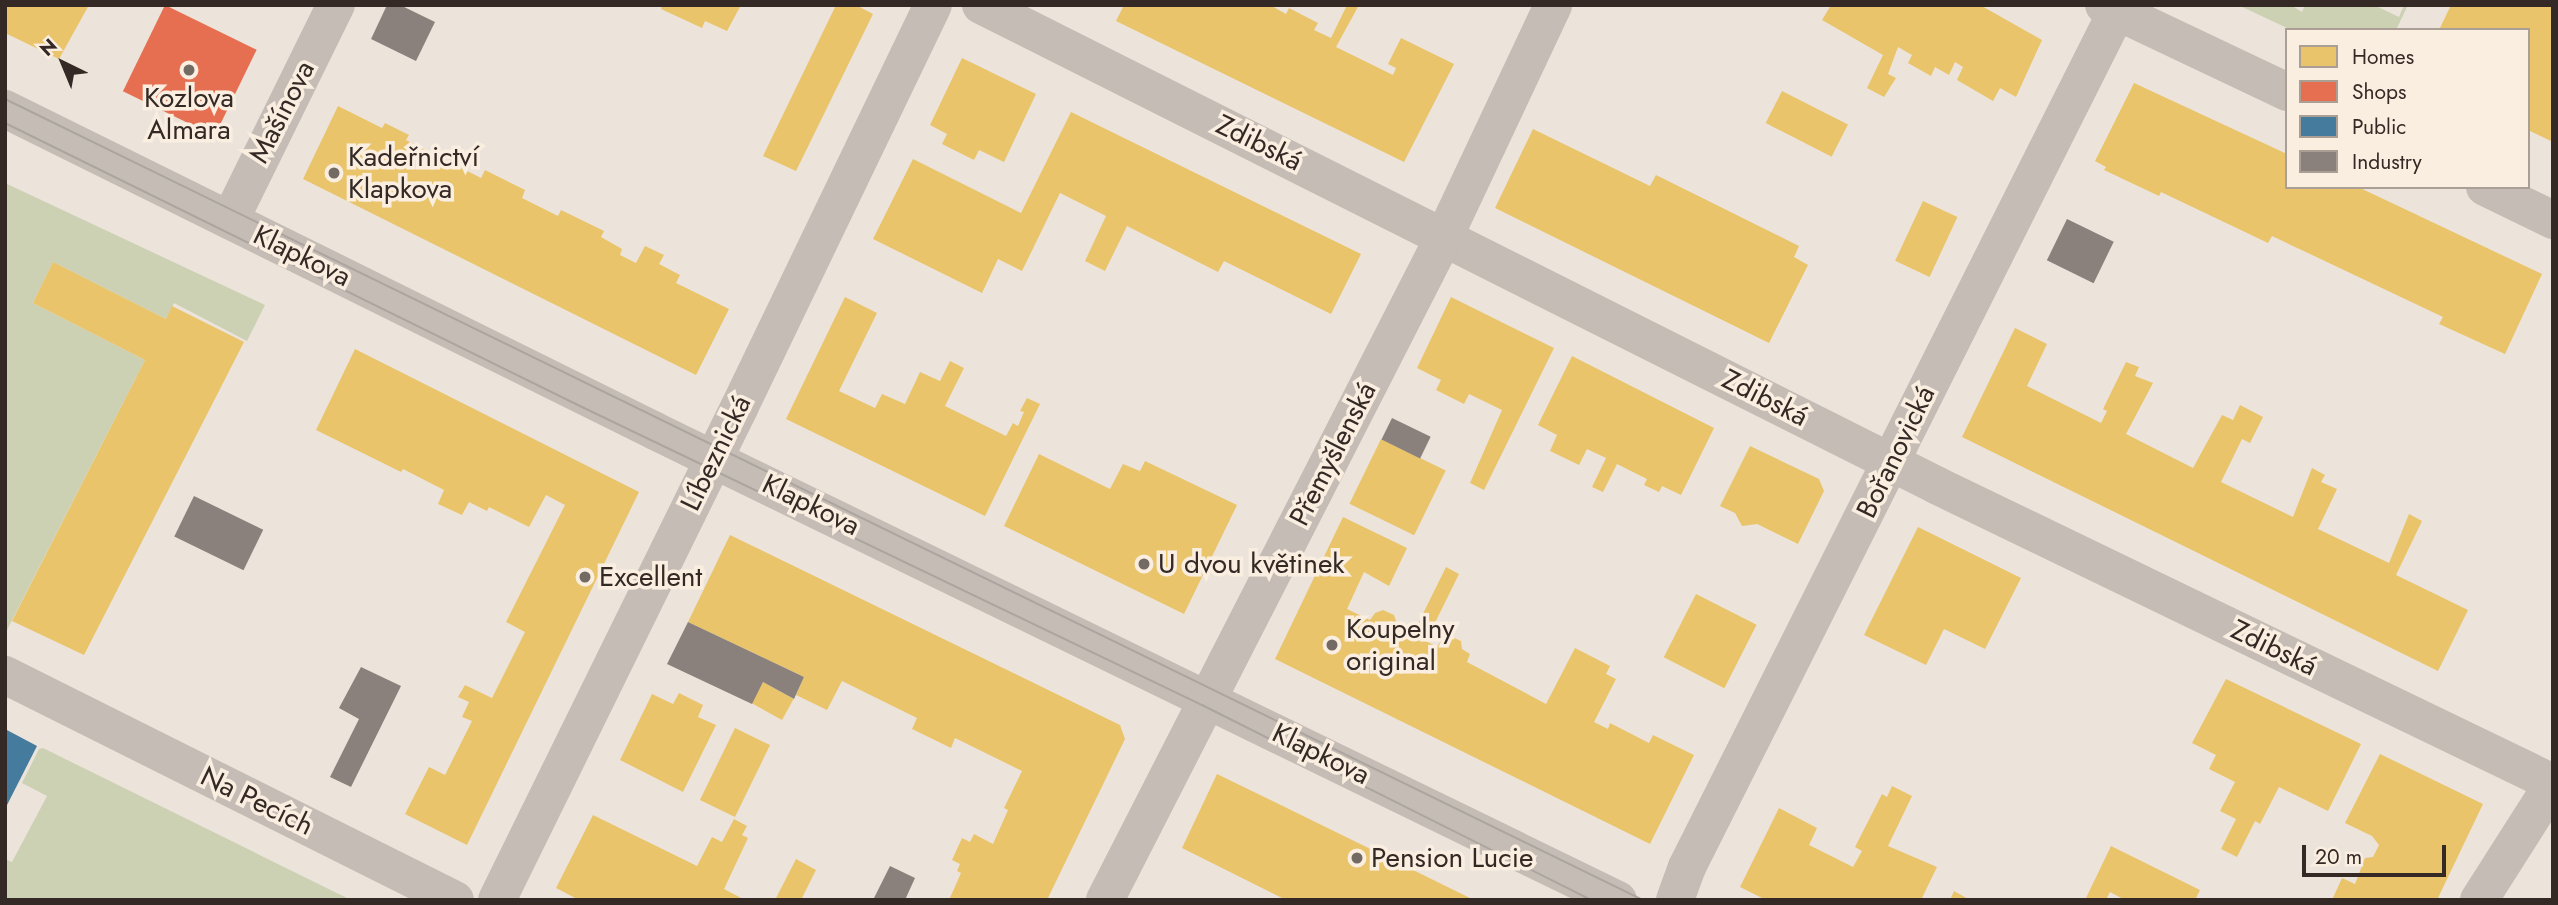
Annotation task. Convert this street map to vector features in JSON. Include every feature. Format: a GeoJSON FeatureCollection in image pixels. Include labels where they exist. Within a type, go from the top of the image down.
{"type":"FeatureCollection","features":[{"type":"Feature","properties":{"kind":"street","name":"Mašínova"},"geometry":{"type":"LineString","coordinates":[[230,220],[336,5]]}},
{"type":"Feature","properties":{"kind":"street","name":"Líbeznická"},"geometry":{"type":"LineString","coordinates":[[497,900],[933,5]]}},
{"type":"Feature","properties":{"kind":"street","name":"Zdibská"},"geometry":{"type":"LineString","coordinates":[[981,5],[1891,462],[2553,783]]}},
{"type":"Feature","properties":{"kind":"street","name":"Přemyšlenská"},"geometry":{"type":"LineString","coordinates":[[1105,900],[1206,697],[1445,236],[1553,5]]}},
{"type":"Feature","properties":{"kind":"street"},"geometry":{"type":"LineString","coordinates":[[2113,7],[2285,91]]}},
{"type":"Feature","properties":{"kind":"street","name":"Bořanovická"},"geometry":{"type":"LineString","coordinates":[[1675,900],[1687,867],[1891,462],[2113,7]]}},
{"type":"Feature","properties":{"kind":"street","name":"Klapkova"},"geometry":{"type":"LineString","coordinates":[[5,109],[1618,900]]}},
{"type":"Feature","properties":{"kind":"street"},"geometry":{"type":"LineString","coordinates":[[2489,189],[2553,220]]}},
{"type":"Feature","properties":{"kind":"street","name":"Na Pecích"},"geometry":{"type":"LineString","coordinates":[[5,675],[456,900]]}},
{"type":"Feature","properties":{"kind":"street"},"geometry":{"type":"LineString","coordinates":[[2479,900],[2553,783]]}},
{"type":"Feature","properties":{"kind":"green space"},"geometry":{"type":"Polygon","coordinates":[[[2238,5],[2291,5],[2302,12],[2305,5],[2374,5],[2399,17],[2404,5],[2408,5],[2397,28],[2287,28],[2238,5]]]}},
{"type":"Feature","properties":{"kind":"green space"},"geometry":{"type":"Polygon","coordinates":[[[5,183],[265,305],[247,341],[174,303],[166,319],[53,262],[33,303],[145,360],[5,634],[5,183]]]}},
{"type":"Feature","properties":{"kind":"green space"},"geometry":{"type":"Polygon","coordinates":[[[43,748],[351,900],[5,900],[5,859],[12,862],[47,796],[22,783],[39,749],[43,748]]]}},
{"type":"Feature","properties":{"kind":"building: Homes"},"geometry":{"type":"Polygon","coordinates":[[[5,5],[89,5],[59,59],[5,33],[5,5]]]}},
{"type":"Feature","properties":{"kind":"building: Homes"},"geometry":{"type":"Polygon","coordinates":[[[662,5],[741,5],[727,31],[705,21],[702,28],[661,9],[662,5]]]}},
{"type":"Feature","properties":{"kind":"building: Homes"},"geometry":{"type":"Polygon","coordinates":[[[836,5],[856,5],[873,14],[796,171],[763,156],[836,5]]]}},
{"type":"Feature","properties":{"kind":"building: Homes"},"geometry":{"type":"Polygon","coordinates":[[[1124,5],[1270,5],[1286,14],[1289,8],[1318,23],[1314,30],[1331,38],[1347,5],[1359,5],[1336,47],[1393,75],[1396,68],[1388,64],[1401,38],[1454,64],[1404,162],[1116,21],[1124,5]]]}},
{"type":"Feature","properties":{"kind":"building: Homes"},"geometry":{"type":"Polygon","coordinates":[[[1831,5],[1980,5],[2042,40],[2016,97],[2000,88],[1993,101],[1957,80],[1963,67],[1955,62],[1949,75],[1935,67],[1931,76],[1908,63],[1912,55],[1898,47],[1888,74],[1896,78],[1884,97],[1867,88],[1883,55],[1822,20],[1831,5]]]}},
{"type":"Feature","properties":{"kind":"building: Homes"},"geometry":{"type":"Polygon","coordinates":[[[2451,5],[2553,5],[2553,142],[2530,131],[2530,28],[2440,28],[2451,5]]]}},
{"type":"Feature","properties":{"kind":"building: Homes"},"geometry":{"type":"Polygon","coordinates":[[[962,58],[1036,94],[1004,162],[979,150],[974,160],[942,144],[947,134],[930,125],[962,58]]]}},
{"type":"Feature","properties":{"kind":"building: Homes"},"geometry":{"type":"Polygon","coordinates":[[[2134,83],[2285,153],[2285,189],[2362,189],[2542,274],[2505,354],[2439,324],[2443,317],[2272,236],[2268,243],[2161,192],[2159,196],[2104,170],[2106,167],[2095,161],[2134,83]]]}},
{"type":"Feature","properties":{"kind":"building: Homes"},"geometry":{"type":"Polygon","coordinates":[[[1782,91],[1848,125],[1832,157],[1766,123],[1782,91]]]}},
{"type":"Feature","properties":{"kind":"building: Homes"},"geometry":{"type":"Polygon","coordinates":[[[338,106],[382,128],[385,123],[409,135],[406,140],[481,178],[485,170],[525,190],[522,198],[558,216],[561,210],[604,231],[601,237],[622,249],[620,255],[636,263],[645,246],[664,255],[659,264],[680,275],[676,283],[729,309],[696,375],[303,179],[338,106]]]}},
{"type":"Feature","properties":{"kind":"building: Homes"},"geometry":{"type":"Polygon","coordinates":[[[1071,112],[1361,254],[1331,314],[1224,261],[1218,272],[1127,226],[1105,271],[1085,261],[1106,216],[1060,193],[1022,271],[998,259],[982,293],[873,239],[913,159],[1021,213],[1071,112]]]}},
{"type":"Feature","properties":{"kind":"building: Homes"},"geometry":{"type":"Polygon","coordinates":[[[1533,129],[1650,186],[1656,175],[1799,246],[1794,257],[1808,265],[1769,343],[1495,208],[1533,129]]]}},
{"type":"Feature","properties":{"kind":"building: Homes"},"geometry":{"type":"Polygon","coordinates":[[[1923,201],[1957,217],[1930,277],[1895,261],[1923,201]]]}},
{"type":"Feature","properties":{"kind":"building: Homes"},"geometry":{"type":"Polygon","coordinates":[[[53,262],[166,319],[172,306],[244,342],[84,655],[12,621],[145,360],[33,303],[53,262]]]}},
{"type":"Feature","properties":{"kind":"building: Homes"},"geometry":{"type":"Polygon","coordinates":[[[845,297],[877,313],[839,391],[875,408],[882,394],[905,404],[920,372],[940,381],[950,361],[964,368],[945,406],[1006,436],[1013,423],[1018,426],[1024,412],[1020,411],[1027,398],[1040,404],[985,516],[786,419],[845,297]]]}},
{"type":"Feature","properties":{"kind":"building: Homes"},"geometry":{"type":"Polygon","coordinates":[[[1451,297],[1554,348],[1484,490],[1470,483],[1502,410],[1469,394],[1464,404],[1436,390],[1441,380],[1417,368],[1451,297]]]}},
{"type":"Feature","properties":{"kind":"building: Homes"},"geometry":{"type":"Polygon","coordinates":[[[2015,328],[2047,344],[2027,386],[2101,423],[2107,411],[2103,409],[2126,362],[2139,367],[2135,376],[2153,383],[2126,434],[2193,468],[2222,415],[2233,420],[2240,405],[2263,417],[2250,443],[2242,439],[2221,482],[2293,517],[2312,468],[2325,475],[2321,482],[2337,489],[2318,529],[2389,563],[2409,514],[2422,521],[2396,575],[2468,610],[2438,671],[1962,437],[2015,328]]]}},
{"type":"Feature","properties":{"kind":"building: Homes"},"geometry":{"type":"Polygon","coordinates":[[[355,349],[639,492],[467,845],[405,814],[429,767],[445,775],[472,721],[462,717],[469,702],[458,697],[465,685],[492,698],[525,632],[506,622],[565,505],[546,495],[529,527],[489,507],[487,511],[469,502],[462,515],[438,504],[444,490],[316,430],[355,349]]]}},
{"type":"Feature","properties":{"kind":"building: Homes"},"geometry":{"type":"Polygon","coordinates":[[[1572,356],[1714,428],[1681,495],[1662,486],[1659,492],[1644,485],[1647,479],[1617,464],[1603,492],[1592,487],[1606,458],[1587,449],[1579,465],[1550,451],[1557,435],[1538,425],[1572,356]]]}},
{"type":"Feature","properties":{"kind":"building: Homes"},"geometry":{"type":"Polygon","coordinates":[[[1381,439],[1446,471],[1414,535],[1349,504],[1381,439]]]}},
{"type":"Feature","properties":{"kind":"building: Homes"},"geometry":{"type":"Polygon","coordinates":[[[1750,446],[1819,479],[1824,491],[1798,544],[1757,524],[1742,526],[1735,513],[1720,506],[1750,446]]]}},
{"type":"Feature","properties":{"kind":"building: Homes"},"geometry":{"type":"Polygon","coordinates":[[[1039,454],[1110,489],[1123,464],[1140,471],[1145,461],[1237,505],[1184,614],[1004,526],[1039,454]]]}},
{"type":"Feature","properties":{"kind":"building: Homes"},"geometry":{"type":"Polygon","coordinates":[[[1343,517],[1407,548],[1389,586],[1364,572],[1347,609],[1370,620],[1375,613],[1383,610],[1394,615],[1397,624],[1393,632],[1410,640],[1446,567],[1459,574],[1426,641],[1437,647],[1442,639],[1450,636],[1461,641],[1462,649],[1470,654],[1467,662],[1546,704],[1575,648],[1610,666],[1606,674],[1616,679],[1594,722],[1608,729],[1610,723],[1649,743],[1653,735],[1694,755],[1650,844],[1275,659],[1343,517]]]}},
{"type":"Feature","properties":{"kind":"building: Homes"},"geometry":{"type":"Polygon","coordinates":[[[1918,527],[2021,578],[1985,649],[1944,629],[1926,665],[1864,635],[1918,527]]]}},
{"type":"Feature","properties":{"kind":"building: Homes"},"geometry":{"type":"Polygon","coordinates":[[[730,535],[1120,725],[1125,739],[1047,900],[949,900],[961,873],[957,871],[960,864],[952,860],[962,838],[970,842],[974,834],[993,844],[1008,810],[1004,808],[1022,771],[955,738],[951,748],[912,729],[917,718],[842,681],[827,710],[796,695],[804,677],[688,622],[730,535]]]}},
{"type":"Feature","properties":{"kind":"building: Homes"},"geometry":{"type":"Polygon","coordinates":[[[1696,594],[1757,625],[1724,688],[1664,657],[1696,594]]]}},
{"type":"Feature","properties":{"kind":"building: Homes"},"geometry":{"type":"Polygon","coordinates":[[[2226,679],[2361,744],[2328,811],[2279,787],[2260,824],[2255,821],[2237,857],[2221,849],[2236,819],[2220,811],[2235,782],[2209,769],[2216,755],[2192,743],[2226,679]]]}},
{"type":"Feature","properties":{"kind":"building: Homes"},"geometry":{"type":"Polygon","coordinates":[[[763,682],[794,699],[782,720],[751,703],[763,682]]]}},
{"type":"Feature","properties":{"kind":"building: Homes"},"geometry":{"type":"Polygon","coordinates":[[[679,693],[703,705],[698,717],[716,725],[683,792],[620,760],[652,694],[673,704],[679,693]]]}},
{"type":"Feature","properties":{"kind":"building: Homes"},"geometry":{"type":"Polygon","coordinates":[[[735,728],[770,745],[735,817],[700,800],[735,728]]]}},
{"type":"Feature","properties":{"kind":"building: Homes"},"geometry":{"type":"Polygon","coordinates":[[[2380,754],[2483,804],[2437,900],[2332,900],[2342,878],[2355,884],[2365,858],[2373,857],[2379,845],[2372,836],[2345,823],[2380,754]]]}},
{"type":"Feature","properties":{"kind":"building: Homes"},"geometry":{"type":"Polygon","coordinates":[[[1217,774],[1474,900],[1286,900],[1182,848],[1217,774]]]}},
{"type":"Feature","properties":{"kind":"building: Homes"},"geometry":{"type":"Polygon","coordinates":[[[1892,786],[1912,796],[1888,846],[1937,867],[1921,900],[1766,900],[1740,887],[1779,808],[1817,828],[1809,845],[1853,867],[1862,851],[1855,847],[1882,794],[1887,797],[1892,786]]]}},
{"type":"Feature","properties":{"kind":"building: Homes"},"geometry":{"type":"Polygon","coordinates":[[[593,815],[697,866],[712,837],[722,842],[734,819],[747,826],[742,835],[748,838],[724,889],[745,900],[579,900],[556,888],[593,815]]]}},
{"type":"Feature","properties":{"kind":"building: Homes"},"geometry":{"type":"Polygon","coordinates":[[[2111,846],[2200,890],[2195,900],[2125,900],[2110,892],[2106,900],[2085,900],[2111,846]]]}},
{"type":"Feature","properties":{"kind":"building: Homes"},"geometry":{"type":"Polygon","coordinates":[[[796,859],[816,870],[801,900],[775,900],[796,859]]]}},
{"type":"Feature","properties":{"kind":"building: Homes"},"geometry":{"type":"Polygon","coordinates":[[[1954,891],[1970,900],[1950,900],[1954,891]]]}},
{"type":"Feature","properties":{"kind":"building: Shops","name":"Kozlova Almara"},"geometry":{"type":"Polygon","coordinates":[[[165,5],[257,50],[215,136],[123,91],[165,5]]]}},
{"type":"Feature","properties":{"kind":"building: Public"},"geometry":{"type":"Polygon","coordinates":[[[5,729],[37,746],[5,809],[5,729]]]}},
{"type":"Feature","properties":{"kind":"building: Industry"},"geometry":{"type":"Polygon","coordinates":[[[387,5],[400,5],[435,22],[416,61],[371,39],[387,5]]]}},
{"type":"Feature","properties":{"kind":"building: Industry"},"geometry":{"type":"Polygon","coordinates":[[[2067,219],[2114,242],[2094,283],[2047,260],[2067,219]]]}},
{"type":"Feature","properties":{"kind":"building: Industry"},"geometry":{"type":"Polygon","coordinates":[[[1392,418],[1431,437],[1420,458],[1381,440],[1392,418]]]}},
{"type":"Feature","properties":{"kind":"building: Industry"},"geometry":{"type":"Polygon","coordinates":[[[194,496],[263,530],[243,570],[174,536],[194,496]]]}},
{"type":"Feature","properties":{"kind":"building: Industry"},"geometry":{"type":"Polygon","coordinates":[[[688,622],[804,677],[794,699],[763,682],[752,704],[667,664],[688,622]]]}},
{"type":"Feature","properties":{"kind":"building: Industry"},"geometry":{"type":"Polygon","coordinates":[[[361,667],[401,686],[351,787],[330,777],[359,719],[339,708],[361,667]]]}},
{"type":"Feature","properties":{"kind":"building: Industry"},"geometry":{"type":"Polygon","coordinates":[[[890,866],[915,878],[905,900],[873,900],[890,866]]]}},
{"type":"Feature","properties":{"kind":"tram line"},"geometry":{"type":"LineString","coordinates":[[5,99],[1643,900]]}},
{"type":"Feature","properties":{"kind":"tram line"},"geometry":{"type":"LineString","coordinates":[[5,123],[582,407],[1202,705],[1591,900]]}},
{"type":"Feature","properties":{"kind":"place","name":"Kozlova Almara"},"geometry":{"type":"Point","coordinates":[189,70]}},
{"type":"Feature","properties":{"kind":"place","name":"Kadeřnictví Klapkova"},"geometry":{"type":"Point","coordinates":[334,173]}},
{"type":"Feature","properties":{"kind":"place","name":"U dvou květinek"},"geometry":{"type":"Point","coordinates":[1144,564]}},
{"type":"Feature","properties":{"kind":"place","name":"Excellent"},"geometry":{"type":"Point","coordinates":[585,577]}},
{"type":"Feature","properties":{"kind":"place","name":"Koupelny original"},"geometry":{"type":"Point","coordinates":[1332,645]}},
{"type":"Feature","properties":{"kind":"place","name":"Pension Lucie"},"geometry":{"type":"Point","coordinates":[1357,858]}}]}
